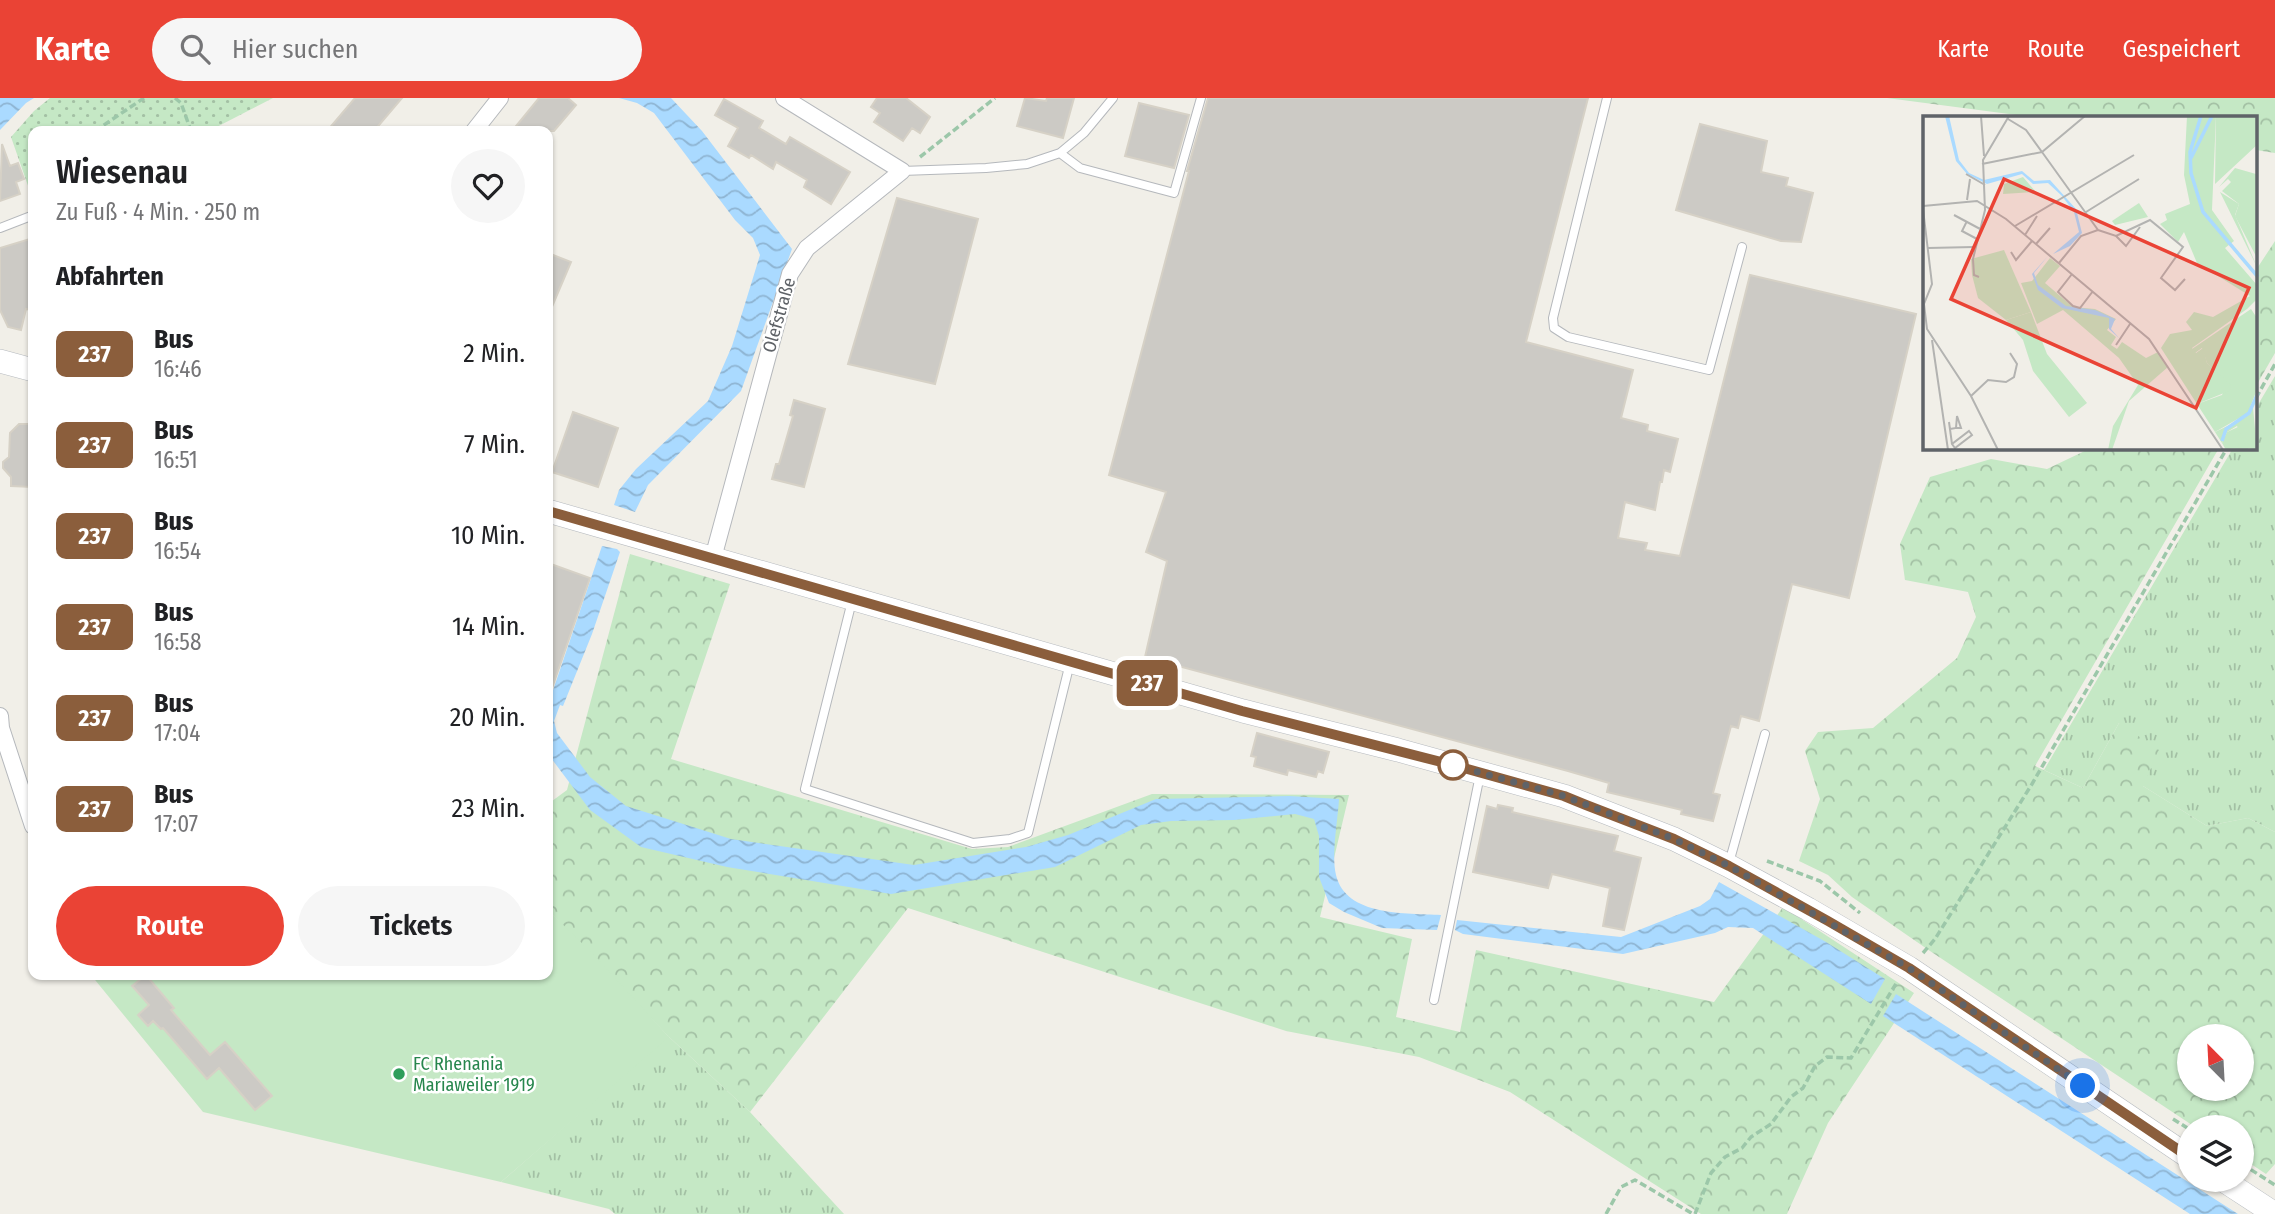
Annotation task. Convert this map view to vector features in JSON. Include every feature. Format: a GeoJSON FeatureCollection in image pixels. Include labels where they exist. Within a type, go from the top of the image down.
{"type":"FeatureCollection","features":[{"type":"Feature","properties":{"kind":"main road"},"geometry":{"type":"LineString","coordinates":[[0,361],[28,369]]}},
{"type":"Feature","properties":{"kind":"main road"},"geometry":{"type":"LineString","coordinates":[[553,513],[1242,711],[1564,796],[1674,839],[1729,866],[1909,968],[2177,1149]]}},
{"type":"Feature","properties":{"kind":"main road"},"geometry":{"type":"LineString","coordinates":[[2241,1192],[2275,1214]]}},
{"type":"Feature","properties":{"kind":"street"},"geometry":{"type":"LineString","coordinates":[[478,126],[500,98]]}},
{"type":"Feature","properties":{"kind":"street"},"geometry":{"type":"LineString","coordinates":[[784,98],[902,171]]}},
{"type":"Feature","properties":{"kind":"street","name":"Olefstraße"},"geometry":{"type":"LineString","coordinates":[[713,558],[790,274],[807,248],[902,171]]}},
{"type":"Feature","properties":{"kind":"street"},"geometry":{"type":"LineString","coordinates":[[0,724],[28,811]]}},
{"type":"Feature","properties":{"kind":"lane"},"geometry":{"type":"LineString","coordinates":[[902,171],[1027,164],[1060,153],[1084,133],[1113,98]]}},
{"type":"Feature","properties":{"kind":"lane"},"geometry":{"type":"LineString","coordinates":[[1060,153],[1080,168],[1174,193],[1201,98]]}},
{"type":"Feature","properties":{"kind":"lane"},"geometry":{"type":"LineString","coordinates":[[1606,98],[1553,318],[1554,328],[1568,337],[1709,370],[1742,247]]}},
{"type":"Feature","properties":{"kind":"lane"},"geometry":{"type":"LineString","coordinates":[[0,228],[28,218]]}},
{"type":"Feature","properties":{"kind":"lane"},"geometry":{"type":"LineString","coordinates":[[853,598],[805,789],[973,843],[1010,839],[1028,833],[1070,661]]}},
{"type":"Feature","properties":{"kind":"lane"},"geometry":{"type":"LineString","coordinates":[[1729,866],[1765,734]]}},
{"type":"Feature","properties":{"kind":"lane"},"geometry":{"type":"LineString","coordinates":[[1434,1000],[1480,772]]}},
{"type":"Feature","properties":{"kind":"path"},"geometry":{"type":"LineString","coordinates":[[103,126],[145,98]]}},
{"type":"Feature","properties":{"kind":"path"},"geometry":{"type":"LineString","coordinates":[[176,98],[181,103],[189,126]]}},
{"type":"Feature","properties":{"kind":"path"},"geometry":{"type":"LineString","coordinates":[[902,171],[995,98]]}},
{"type":"Feature","properties":{"kind":"path"},"geometry":{"type":"LineString","coordinates":[[2258,394],[2275,364]]}},
{"type":"Feature","properties":{"kind":"path"},"geometry":{"type":"LineString","coordinates":[[1606,1214],[1621,1187],[1635,1180],[1694,1214],[1711,1173],[1724,1157],[1742,1148],[1751,1137],[1770,1124],[1791,1097],[1803,1088],[1815,1066],[1827,1057],[1851,1058],[1893,986],[1935,939],[2032,784],[2226,450]]}},
{"type":"Feature","properties":{"kind":"path"},"geometry":{"type":"LineString","coordinates":[[2254,1172],[2275,1185]]}},
{"type":"Feature","properties":{"kind":"green space"},"geometry":{"type":"Polygon","coordinates":[[[50,98],[273,98],[219,126],[28,126],[28,186],[11,137],[34,111],[50,98]]]}},
{"type":"Feature","properties":{"kind":"green space"},"geometry":{"type":"Polygon","coordinates":[[[1887,98],[2275,98],[2275,153],[2258,150],[2258,116],[2024,116],[1887,98]]]}},
{"type":"Feature","properties":{"kind":"green space"},"geometry":{"type":"Polygon","coordinates":[[[2275,241],[2275,353],[2258,383],[2258,267],[2275,241]]]}},
{"type":"Feature","properties":{"kind":"green space"},"geometry":{"type":"Polygon","coordinates":[[[2275,376],[2275,832],[2248,818],[2207,826],[2143,786],[2119,723],[2083,788],[2044,770],[2232,450],[2258,450],[2258,405],[2275,376]]]}},
{"type":"Feature","properties":{"kind":"green space"},"geometry":{"type":"Polygon","coordinates":[[[2087,450],[2218,450],[2035,766],[2083,788],[2119,723],[2159,750],[2143,786],[2207,826],[2248,818],[2275,832],[2275,1164],[2266,1174],[2254,1166],[2254,1115],[2177,1115],[1930,951],[1852,897],[1828,875],[1799,861],[1820,799],[1805,751],[1818,732],[1873,728],[1957,658],[1976,617],[1968,592],[1905,580],[1900,544],[1930,477],[1991,459],[2047,469],[2087,450]]]}},
{"type":"Feature","properties":{"kind":"green space"},"geometry":{"type":"Polygon","coordinates":[[[630,554],[730,584],[671,759],[972,849],[1008,847],[1152,794],[1349,795],[1320,917],[1412,939],[1396,1017],[1460,1032],[1476,950],[1714,1002],[1783,907],[1914,993],[1828,1123],[1787,1214],[1701,1214],[1510,1092],[1419,1057],[1286,1031],[908,908],[750,1112],[668,1036],[553,915],[553,800],[567,790],[630,554]]]}},
{"type":"Feature","properties":{"kind":"green space","name":"FC Rhenania Mariaweiler 1919"},"geometry":{"type":"Polygon","coordinates":[[[553,915],[669,1037],[501,1182],[203,1112],[95,980],[553,980],[553,915]]]}},
{"type":"Feature","properties":{"kind":"green space"},"geometry":{"type":"Polygon","coordinates":[[[668,1036],[750,1112],[844,1214],[615,1214],[609,1209],[501,1182],[668,1036]]]}},
{"type":"Feature","properties":{"kind":"water"},"geometry":{"type":"Polygon","coordinates":[[[0,98],[34,98],[0,130],[0,98]]]}},
{"type":"Feature","properties":{"kind":"water"},"geometry":{"type":"Polygon","coordinates":[[[619,98],[671,98],[702,131],[792,249],[741,391],[648,485],[635,512],[614,505],[619,490],[636,469],[708,401],[732,346],[760,255],[753,238],[735,220],[654,113],[637,103],[619,98]]]}},
{"type":"Feature","properties":{"kind":"water"},"geometry":{"type":"Polygon","coordinates":[[[602,546],[617,549],[620,552],[592,634],[563,706],[560,705],[554,721],[557,733],[590,777],[626,806],[731,839],[914,865],[1026,847],[1068,835],[1156,799],[1289,796],[1339,799],[1334,858],[1336,875],[1342,889],[1352,899],[1380,910],[1441,915],[1437,930],[1382,928],[1329,903],[1319,877],[1319,836],[1314,819],[1295,814],[1141,825],[1055,867],[891,894],[727,867],[641,847],[590,810],[553,761],[553,690],[602,546]]]}},
{"type":"Feature","properties":{"kind":"water"},"geometry":{"type":"Polygon","coordinates":[[[1719,882],[1826,942],[1885,979],[1871,1004],[1753,928],[1728,927],[1715,933],[1623,954],[1463,934],[1455,930],[1457,920],[1621,937],[1700,906],[1710,899],[1719,882]]]}},
{"type":"Feature","properties":{"kind":"water"},"geometry":{"type":"Polygon","coordinates":[[[1896,994],[2177,1175],[2177,1192],[2204,1192],[2238,1214],[2190,1214],[1883,1016],[1896,994]]]}},
{"type":"Feature","properties":{"kind":"building"},"geometry":{"type":"Polygon","coordinates":[[[355,98],[402,98],[378,126],[331,126],[355,98]]]}},
{"type":"Feature","properties":{"kind":"building"},"geometry":{"type":"Polygon","coordinates":[[[539,98],[568,98],[576,105],[554,131],[553,126],[516,126],[539,98]]]}},
{"type":"Feature","properties":{"kind":"building"},"geometry":{"type":"Polygon","coordinates":[[[877,98],[906,98],[930,117],[920,133],[912,128],[903,141],[874,122],[880,113],[871,107],[877,98]]]}},
{"type":"Feature","properties":{"kind":"building"},"geometry":{"type":"Polygon","coordinates":[[[1025,98],[1046,101],[1047,98],[1074,98],[1063,138],[1017,126],[1025,98]]]}},
{"type":"Feature","properties":{"kind":"building"},"geometry":{"type":"Polygon","coordinates":[[[1208,98],[1588,98],[1526,342],[1633,370],[1621,418],[1648,425],[1647,431],[1678,439],[1670,472],[1664,470],[1660,482],[1655,510],[1625,502],[1618,538],[1647,543],[1645,550],[1680,556],[1750,275],[1916,314],[1849,598],[1792,584],[1759,721],[1741,716],[1738,728],[1731,726],[1713,793],[1720,795],[1713,821],[1681,814],[1682,810],[1607,792],[1609,783],[1568,771],[1145,657],[1167,561],[1146,552],[1166,492],[1109,475],[1208,98]]]}},
{"type":"Feature","properties":{"kind":"building"},"geometry":{"type":"Polygon","coordinates":[[[724,99],[763,121],[759,128],[786,144],[790,137],[850,172],[831,204],[804,187],[807,180],[776,162],[773,169],[751,155],[749,158],[728,146],[738,128],[715,115],[724,99]]]}},
{"type":"Feature","properties":{"kind":"building"},"geometry":{"type":"Polygon","coordinates":[[[1139,103],[1189,115],[1174,168],[1125,156],[1139,103]]]}},
{"type":"Feature","properties":{"kind":"building"},"geometry":{"type":"Polygon","coordinates":[[[1700,124],[1767,141],[1761,172],[1788,178],[1786,186],[1813,193],[1801,242],[1781,241],[1676,210],[1700,124]]]}},
{"type":"Feature","properties":{"kind":"building"},"geometry":{"type":"Polygon","coordinates":[[[2,144],[10,166],[18,163],[24,179],[16,182],[20,194],[0,201],[2,144]]]}},
{"type":"Feature","properties":{"kind":"building"},"geometry":{"type":"Polygon","coordinates":[[[897,198],[978,219],[935,384],[848,364],[897,198]]]}},
{"type":"Feature","properties":{"kind":"building"},"geometry":{"type":"Polygon","coordinates":[[[28,240],[28,309],[21,330],[8,327],[0,310],[0,248],[28,240]]]}},
{"type":"Feature","properties":{"kind":"building"},"geometry":{"type":"Polygon","coordinates":[[[553,255],[571,262],[553,304],[553,255]]]}},
{"type":"Feature","properties":{"kind":"building"},"geometry":{"type":"Polygon","coordinates":[[[794,400],[825,409],[804,487],[772,479],[793,416],[790,415],[794,400]]]}},
{"type":"Feature","properties":{"kind":"building"},"geometry":{"type":"Polygon","coordinates":[[[573,412],[618,428],[598,487],[553,472],[573,412]]]}},
{"type":"Feature","properties":{"kind":"building"},"geometry":{"type":"Polygon","coordinates":[[[19,424],[28,424],[28,487],[11,486],[11,477],[3,468],[3,462],[9,457],[10,433],[19,424]]]}},
{"type":"Feature","properties":{"kind":"building"},"geometry":{"type":"Polygon","coordinates":[[[553,565],[590,578],[553,685],[553,565]]]}},
{"type":"Feature","properties":{"kind":"building"},"geometry":{"type":"Polygon","coordinates":[[[1257,733],[1329,752],[1323,773],[1318,771],[1316,777],[1288,770],[1287,775],[1254,766],[1256,757],[1251,756],[1257,733]]]}},
{"type":"Feature","properties":{"kind":"building"},"geometry":{"type":"Polygon","coordinates":[[[1498,805],[1513,808],[1512,812],[1618,836],[1614,851],[1641,858],[1624,930],[1603,926],[1610,888],[1552,874],[1548,888],[1473,872],[1487,806],[1497,809],[1498,805]]]}},
{"type":"Feature","properties":{"kind":"building"},"geometry":{"type":"Polygon","coordinates":[[[140,980],[150,980],[174,1008],[171,1010],[210,1055],[225,1042],[272,1096],[255,1110],[219,1068],[207,1079],[163,1028],[153,1021],[148,1026],[138,1015],[149,1005],[132,986],[140,980]]]}},
{"type":"Feature","properties":{"kind":"bus line","name":"237"},"geometry":{"type":"LineString","coordinates":[[553,512],[1242,711],[1398,750],[1564,796],[1674,839],[1790,899],[1909,968],[2177,1149]]}},
{"type":"Feature","properties":{"kind":"place","name":"FC Rhenania Mariaweiler 1919"},"geometry":{"type":"Point","coordinates":[399,1074]}},
{"type":"Feature","properties":{"kind":"route"},"geometry":{"type":"LineString","coordinates":[[1453,765],[1564,796],[1674,839],[1729,866],[1909,968],[2083,1086]]}}]}
